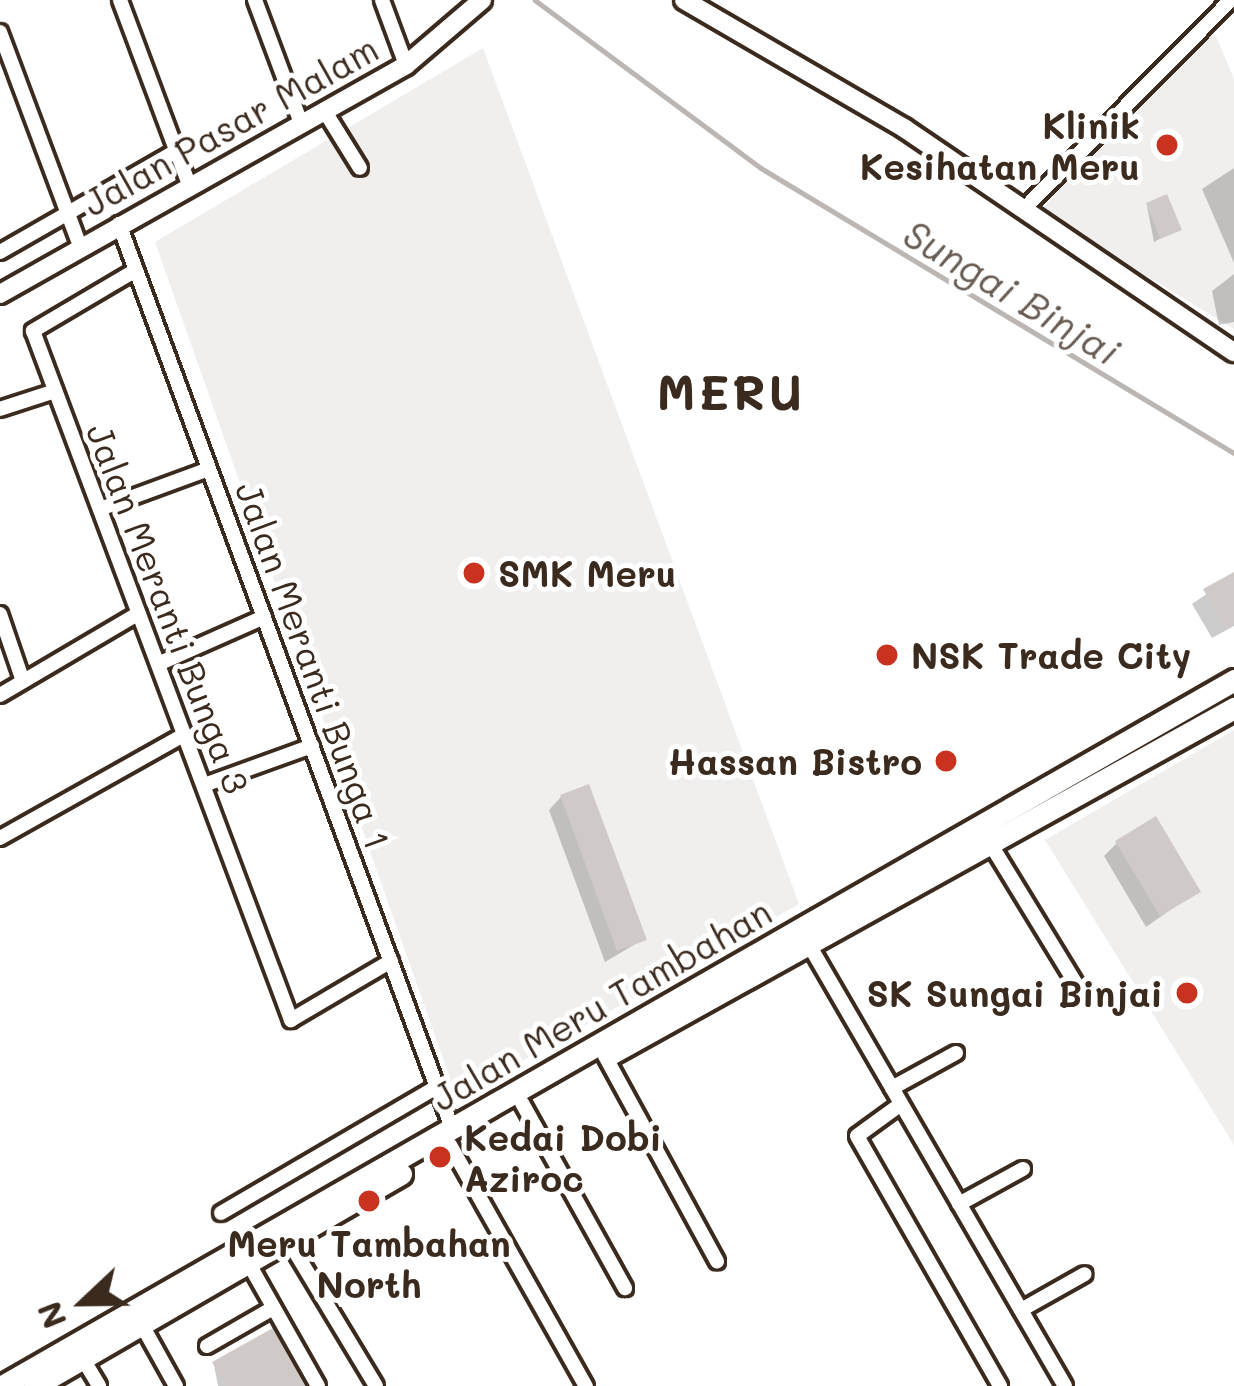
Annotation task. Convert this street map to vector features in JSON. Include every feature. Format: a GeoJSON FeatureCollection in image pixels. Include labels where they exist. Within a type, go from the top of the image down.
{"type":"FeatureCollection","features":[{"type":"Feature","properties":{"kind":"main road","name":"Jalan Meru Tambahan"},"geometry":{"type":"LineString","coordinates":[[2,1386],[451,1136],[1234,680]]}},
{"type":"Feature","properties":{"kind":"main road","name":"Jalan Meru Tambahan"},"geometry":{"type":"LineString","coordinates":[[35,1386],[249,1264],[451,1136],[522,1103],[1234,708]]}},
{"type":"Feature","properties":{"kind":"street"},"geometry":{"type":"LineString","coordinates":[[120,0],[189,185]]}},
{"type":"Feature","properties":{"kind":"street"},"geometry":{"type":"LineString","coordinates":[[255,0],[301,123]]}},
{"type":"Feature","properties":{"kind":"street"},"geometry":{"type":"LineString","coordinates":[[382,0],[406,65]]}},
{"type":"Feature","properties":{"kind":"street","name":"Jalan Pasar Malam"},"geometry":{"type":"LineString","coordinates":[[0,294],[406,65],[482,0]]}},
{"type":"Feature","properties":{"kind":"street"},"geometry":{"type":"LineString","coordinates":[[684,0],[1023,210],[1234,352]]}},
{"type":"Feature","properties":{"kind":"street"},"geometry":{"type":"LineString","coordinates":[[1023,210],[1231,0]]}},
{"type":"Feature","properties":{"kind":"street"},"geometry":{"type":"LineString","coordinates":[[0,32],[80,246]]}},
{"type":"Feature","properties":{"kind":"street"},"geometry":{"type":"LineString","coordinates":[[324,110],[360,168]]}},
{"type":"Feature","properties":{"kind":"street"},"geometry":{"type":"LineString","coordinates":[[0,252],[176,151]]}},
{"type":"Feature","properties":{"kind":"street","name":"Jalan Meranti Bunga 1"},"geometry":{"type":"LineString","coordinates":[[118,224],[438,1086],[451,1136],[586,1386]]}},
{"type":"Feature","properties":{"kind":"street","name":"Jalan Meranti Bunga 3"},"geometry":{"type":"LineString","coordinates":[[136,270],[33,331],[55,391],[291,1020],[391,961]]}},
{"type":"Feature","properties":{"kind":"street"},"geometry":{"type":"LineString","coordinates":[[0,410],[55,391]]}},
{"type":"Feature","properties":{"kind":"street"},"geometry":{"type":"LineString","coordinates":[[100,509],[209,469]]}},
{"type":"Feature","properties":{"kind":"street"},"geometry":{"type":"LineString","coordinates":[[0,695],[139,613]]}},
{"type":"Feature","properties":{"kind":"street"},"geometry":{"type":"LineString","coordinates":[[0,614],[23,682]]}},
{"type":"Feature","properties":{"kind":"street"},"geometry":{"type":"LineString","coordinates":[[158,664],[264,617]]}},
{"type":"Feature","properties":{"kind":"street"},"geometry":{"type":"LineString","coordinates":[[0,838],[185,734]]}},
{"type":"Feature","properties":{"kind":"street"},"geometry":{"type":"LineString","coordinates":[[204,784],[312,746]]}},
{"type":"Feature","properties":{"kind":"street"},"geometry":{"type":"LineString","coordinates":[[990,843],[1084,998]]}},
{"type":"Feature","properties":{"kind":"street"},"geometry":{"type":"LineString","coordinates":[[808,943],[1065,1386]]}},
{"type":"Feature","properties":{"kind":"street"},"geometry":{"type":"LineString","coordinates":[[892,1088],[956,1053]]}},
{"type":"Feature","properties":{"kind":"street"},"geometry":{"type":"LineString","coordinates":[[605,1056],[717,1261]]}},
{"type":"Feature","properties":{"kind":"street"},"geometry":{"type":"LineString","coordinates":[[221,1214],[438,1086]]}},
{"type":"Feature","properties":{"kind":"street"},"geometry":{"type":"LineString","coordinates":[[522,1103],[625,1288]]}},
{"type":"Feature","properties":{"kind":"street"},"geometry":{"type":"LineString","coordinates":[[902,1104],[857,1136],[1000,1386]]}},
{"type":"Feature","properties":{"kind":"street"},"geometry":{"type":"LineString","coordinates":[[959,1204],[1023,1168]]}},
{"type":"Feature","properties":{"kind":"street"},"geometry":{"type":"LineString","coordinates":[[288,1240],[376,1386]]}},
{"type":"Feature","properties":{"kind":"street"},"geometry":{"type":"LineString","coordinates":[[249,1264],[318,1386]]}},
{"type":"Feature","properties":{"kind":"street"},"geometry":{"type":"LineString","coordinates":[[1021,1310],[1084,1274]]}},
{"type":"Feature","properties":{"kind":"street"},"geometry":{"type":"LineString","coordinates":[[207,1346],[273,1308]]}},
{"type":"Feature","properties":{"kind":"street"},"geometry":{"type":"LineString","coordinates":[[142,1325],[176,1386]]}},
{"type":"Feature","properties":{"kind":"street"},"geometry":{"type":"LineString","coordinates":[[83,1359],[99,1386]]}},
{"type":"Feature","properties":{"kind":"shaded area","name":"Klinik Kesihatan Meru"},"geometry":{"type":"Polygon","coordinates":[[[1211,24],[1234,79],[1234,329],[1040,211],[1211,24]]]}},
{"type":"Feature","properties":{"kind":"shaded area","name":"SMK Meru"},"geometry":{"type":"Polygon","coordinates":[[[483,48],[799,904],[457,1098],[155,242],[483,48]]]}},
{"type":"Feature","properties":{"kind":"shaded area","name":"SK Sungai Binjai"},"geometry":{"type":"Polygon","coordinates":[[[1234,730],[1234,1145],[1045,840],[1234,730]]]}},
{"type":"Feature","properties":{"kind":"building"},"geometry":{"type":"Polygon","coordinates":[[[1167,194],[1182,230],[1160,239],[1146,203],[1167,194]]]}},
{"type":"Feature","properties":{"kind":"building"},"geometry":{"type":"Polygon","coordinates":[[[1234,572],[1234,623],[1226,628],[1203,589],[1234,572]]]}},
{"type":"Feature","properties":{"kind":"building"},"geometry":{"type":"Polygon","coordinates":[[[589,784],[647,940],[617,951],[560,795],[589,784]]]}},
{"type":"Feature","properties":{"kind":"building"},"geometry":{"type":"Polygon","coordinates":[[[1156,816],[1201,892],[1160,916],[1115,841],[1156,816]]]}},
{"type":"Feature","properties":{"kind":"building"},"geometry":{"type":"Polygon","coordinates":[[[273,1328],[305,1386],[226,1386],[212,1362],[273,1328]]]}},
{"type":"Feature","properties":{"kind":"waterway","name":"Sungai Binjai"},"geometry":{"type":"LineString","coordinates":[[535,0],[761,168],[1234,453]]}},
{"type":"Feature","properties":{"kind":"place","name":"Klinik Kesihatan Meru"},"geometry":{"type":"Point","coordinates":[1167,145]}},
{"type":"Feature","properties":{"kind":"place","name":"SMK Meru"},"geometry":{"type":"Point","coordinates":[474,573]}},
{"type":"Feature","properties":{"kind":"place","name":"NSK Trade City"},"geometry":{"type":"Point","coordinates":[887,655]}},
{"type":"Feature","properties":{"kind":"place","name":"Hassan Bistro"},"geometry":{"type":"Point","coordinates":[946,761]}},
{"type":"Feature","properties":{"kind":"place","name":"SK Sungai Binjai"},"geometry":{"type":"Point","coordinates":[1187,993]}},
{"type":"Feature","properties":{"kind":"place","name":"Kedai Dobi Aziroc"},"geometry":{"type":"Point","coordinates":[440,1157]}},
{"type":"Feature","properties":{"kind":"place","name":"Meru Tambahan North"},"geometry":{"type":"Point","coordinates":[369,1201]}},
{"type":"Feature","properties":{"kind":"district","name":"MERU"},"geometry":{"type":"Point","coordinates":[731,392]}}]}
